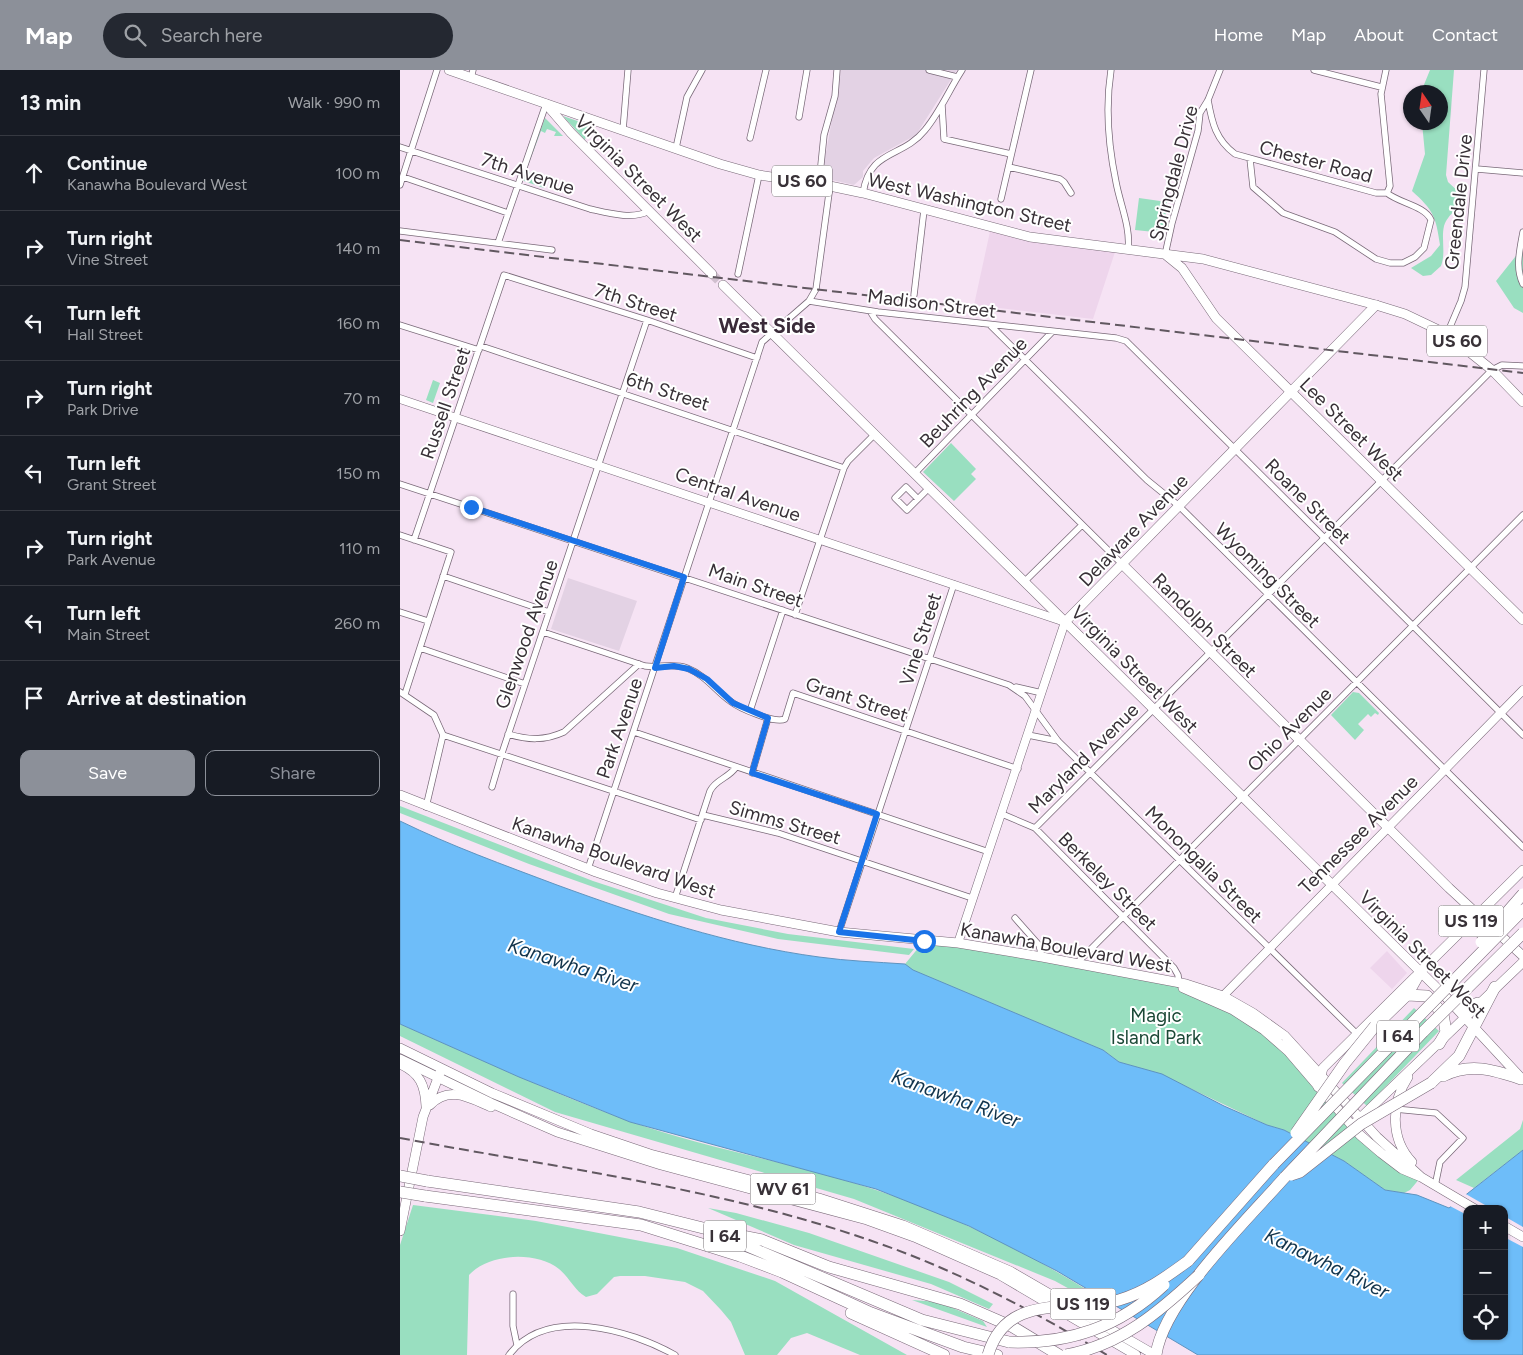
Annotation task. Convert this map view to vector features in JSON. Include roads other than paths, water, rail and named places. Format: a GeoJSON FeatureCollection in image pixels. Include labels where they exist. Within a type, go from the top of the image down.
{"type":"FeatureCollection","features":[{"type":"Feature","properties":{"kind":"highway"},"geometry":{"type":"LineString","coordinates":[[1396,1038],[1405,1020],[1523,894]]}},
{"type":"Feature","properties":{"kind":"highway","name":"I 64"},"geometry":{"type":"LineString","coordinates":[[400,1176],[427,1182],[639,1212],[707,1229],[922,1320],[1009,1342],[1068,1339],[1108,1324],[1150,1298],[1188,1261],[1274,1164],[1523,910]]}},
{"type":"Feature","properties":{"kind":"highway","name":"I 64"},"geometry":{"type":"LineString","coordinates":[[1066,1355],[1097,1348],[1136,1328],[1166,1305],[1199,1275],[1285,1178],[1523,933]]}},
{"type":"Feature","properties":{"kind":"highway"},"geometry":{"type":"LineString","coordinates":[[1456,1001],[1523,943]]}},
{"type":"Feature","properties":{"kind":"highway","name":"US 119"},"geometry":{"type":"LineString","coordinates":[[1274,1164],[1345,1063],[1375,1026],[1406,995],[1420,972]]}},
{"type":"Feature","properties":{"kind":"highway"},"geometry":{"type":"LineString","coordinates":[[1430,1083],[1454,1063],[1495,987]]}},
{"type":"Feature","properties":{"kind":"highway"},"geometry":{"type":"LineString","coordinates":[[1406,995],[1427,996],[1443,1014],[1446,1032],[1439,1044]]}},
{"type":"Feature","properties":{"kind":"highway"},"geometry":{"type":"LineString","coordinates":[[1285,1178],[1300,1172],[1361,1124],[1430,1083],[1459,1070],[1476,1067],[1522,1079]]}},
{"type":"Feature","properties":{"kind":"highway","name":"I 64"},"geometry":{"type":"LineString","coordinates":[[400,1192],[641,1225],[698,1242],[782,1272],[871,1313],[963,1347],[997,1355]]}},
{"type":"Feature","properties":{"kind":"highway"},"geometry":{"type":"LineString","coordinates":[[707,1229],[762,1240],[828,1267],[960,1304],[1014,1327],[1059,1355]]}},
{"type":"Feature","properties":{"kind":"highway","name":"US 119"},"geometry":{"type":"LineString","coordinates":[[988,1355],[1001,1331],[1022,1314],[1050,1306],[1096,1304],[1133,1296],[1154,1286],[1188,1261]]}},
{"type":"Feature","properties":{"kind":"highway"},"geometry":{"type":"LineString","coordinates":[[782,1272],[835,1306],[944,1355]]}},
{"type":"Feature","properties":{"kind":"highway"},"geometry":{"type":"LineString","coordinates":[[1156,1355],[1168,1318],[1199,1275]]}},
{"type":"Feature","properties":{"kind":"main road","name":"West Washington Street"},"geometry":{"type":"LineString","coordinates":[[449,70],[472,74],[546,104],[759,174],[863,193],[1030,237],[1204,260],[1376,304],[1405,314],[1447,334],[1492,370],[1523,402]]}},
{"type":"Feature","properties":{"kind":"main road","name":"Virginia Street West"},"geometry":{"type":"LineString","coordinates":[[546,104],[571,133],[712,274]]}},
{"type":"Feature","properties":{"kind":"main road","name":"Lee Street West"},"geometry":{"type":"LineString","coordinates":[[1165,255],[1182,268],[1216,318],[1523,619]]}},
{"type":"Feature","properties":{"kind":"main road"},"geometry":{"type":"LineString","coordinates":[[1192,282],[1189,268],[1194,263],[1226,266]]}},
{"type":"Feature","properties":{"kind":"main road","name":"Virginia Street West"},"geometry":{"type":"LineString","coordinates":[[723,285],[1420,972],[1456,1001],[1465,1018],[1474,1029],[1522,1079]]}},
{"type":"Feature","properties":{"kind":"main road","name":"Delaware Avenue"},"geometry":{"type":"LineString","coordinates":[[1065,622],[1376,304]]}},
{"type":"Feature","properties":{"kind":"main road","name":"Randolph Street"},"geometry":{"type":"LineString","coordinates":[[1122,564],[1477,915],[1523,956]]}},
{"type":"Feature","properties":{"kind":"main road","name":"Kanawha Boulevard West"},"geometry":{"type":"LineString","coordinates":[[400,795],[426,807],[588,869],[675,898],[757,918],[839,932],[958,943],[1077,963],[1178,984],[1187,990],[1220,999],[1268,1023],[1289,1040],[1360,1118],[1421,1177],[1469,1205]]}},
{"type":"Feature","properties":{"kind":"main road","name":"US 119"},"geometry":{"type":"LineString","coordinates":[[1420,972],[1523,870]]}},
{"type":"Feature","properties":{"kind":"main road"},"geometry":{"type":"LineString","coordinates":[[1352,1126],[1523,962]]}},
{"type":"Feature","properties":{"kind":"main road"},"geometry":{"type":"LineString","coordinates":[[1318,1086],[1323,1068],[1420,972]]}},
{"type":"Feature","properties":{"kind":"main road","name":"Kanawha Boulevard West"},"geometry":{"type":"LineString","coordinates":[[1220,999],[1279,1041],[1352,1126],[1402,1170],[1421,1177]]}},
{"type":"Feature","properties":{"kind":"main road"},"geometry":{"type":"LineString","coordinates":[[1456,1001],[1465,1007],[1482,1000]]}},
{"type":"Feature","properties":{"kind":"main road","name":"WV 61"},"geometry":{"type":"LineString","coordinates":[[400,1048],[492,1093],[591,1134],[650,1154],[819,1198],[903,1225],[1010,1271],[1156,1355]]}},
{"type":"Feature","properties":{"kind":"main road","name":"WV 61"},"geometry":{"type":"LineString","coordinates":[[400,1059],[519,1116],[557,1132],[618,1152],[822,1207],[914,1237],[1000,1275],[1136,1355]]}},
{"type":"Feature","properties":{"kind":"main road"},"geometry":{"type":"LineString","coordinates":[[400,1064],[409,1068],[420,1078],[424,1089],[426,1109]]}},
{"type":"Feature","properties":{"kind":"main road"},"geometry":{"type":"LineString","coordinates":[[1414,1067],[1400,1091],[1395,1109],[1399,1141],[1421,1177]]}},
{"type":"Feature","properties":{"kind":"main road"},"geometry":{"type":"LineString","coordinates":[[400,1231],[426,1109],[442,1068]]}},
{"type":"Feature","properties":{"kind":"main road"},"geometry":{"type":"LineString","coordinates":[[426,1109],[439,1097],[452,1093],[519,1116]]}},
{"type":"Feature","properties":{"kind":"main road"},"geometry":{"type":"LineString","coordinates":[[1508,1228],[1523,1236]]}},
{"type":"Feature","properties":{"kind":"street"},"geometry":{"type":"LineString","coordinates":[[400,185],[437,70]]}},
{"type":"Feature","properties":{"kind":"street"},"geometry":{"type":"LineString","coordinates":[[623,130],[628,70]]}},
{"type":"Feature","properties":{"kind":"street"},"geometry":{"type":"LineString","coordinates":[[676,148],[687,97],[702,70]]}},
{"type":"Feature","properties":{"kind":"street"},"geometry":{"type":"LineString","coordinates":[[750,138],[766,70]]}},
{"type":"Feature","properties":{"kind":"street"},"geometry":{"type":"LineString","coordinates":[[799,117],[807,70]]}},
{"type":"Feature","properties":{"kind":"street"},"geometry":{"type":"LineString","coordinates":[[819,184],[824,135],[835,96],[837,70]]}},
{"type":"Feature","properties":{"kind":"street"},"geometry":{"type":"LineString","coordinates":[[929,70],[957,77]]}},
{"type":"Feature","properties":{"kind":"street"},"geometry":{"type":"LineString","coordinates":[[863,193],[868,172],[882,160],[918,138],[942,105],[962,70]]}},
{"type":"Feature","properties":{"kind":"street"},"geometry":{"type":"LineString","coordinates":[[1002,199],[1031,70]]}},
{"type":"Feature","properties":{"kind":"street"},"geometry":{"type":"LineString","coordinates":[[1111,70],[1107,97],[1107,128],[1116,183],[1129,237],[1128,250]]}},
{"type":"Feature","properties":{"kind":"street","name":"Springdale Drive"},"geometry":{"type":"LineString","coordinates":[[1165,255],[1198,131],[1200,113],[1208,100],[1220,70]]}},
{"type":"Feature","properties":{"kind":"street"},"geometry":{"type":"LineString","coordinates":[[1314,70],[1381,87]]}},
{"type":"Feature","properties":{"kind":"street","name":"Chester Road"},"geometry":{"type":"LineString","coordinates":[[1208,100],[1213,125],[1218,138],[1235,154],[1376,193],[1387,193],[1390,186],[1381,87],[1386,70]]}},
{"type":"Feature","properties":{"kind":"street","name":"Greendale Drive"},"geometry":{"type":"LineString","coordinates":[[1447,334],[1461,301],[1464,287],[1477,169],[1484,70]]}},
{"type":"Feature","properties":{"kind":"street"},"geometry":{"type":"LineString","coordinates":[[498,243],[546,104]]}},
{"type":"Feature","properties":{"kind":"street"},"geometry":{"type":"LineString","coordinates":[[942,105],[944,139],[1011,154]]}},
{"type":"Feature","properties":{"kind":"street","name":"7th Avenue"},"geometry":{"type":"LineString","coordinates":[[400,147],[604,212],[636,215],[649,211]]}},
{"type":"Feature","properties":{"kind":"street"},"geometry":{"type":"LineString","coordinates":[[1250,159],[1253,187],[1283,213],[1335,232],[1376,259],[1390,263],[1403,263],[1415,258],[1424,248],[1430,220],[1423,212],[1402,203],[1387,193]]}},
{"type":"Feature","properties":{"kind":"street"},"geometry":{"type":"LineString","coordinates":[[1009,166],[1060,180],[1064,182],[1072,193]]}},
{"type":"Feature","properties":{"kind":"street"},"geometry":{"type":"LineString","coordinates":[[1477,169],[1523,173]]}},
{"type":"Feature","properties":{"kind":"street"},"geometry":{"type":"LineString","coordinates":[[738,274],[759,174]]}},
{"type":"Feature","properties":{"kind":"street"},"geometry":{"type":"LineString","coordinates":[[403,177],[508,213]]}},
{"type":"Feature","properties":{"kind":"street","name":"Park Avenue"},"geometry":{"type":"LineString","coordinates":[[588,869],[762,342],[809,301],[816,289],[830,186]]}},
{"type":"Feature","properties":{"kind":"street"},"geometry":{"type":"LineString","coordinates":[[914,296],[924,210]]}},
{"type":"Feature","properties":{"kind":"street"},"geometry":{"type":"LineString","coordinates":[[400,231],[552,250]]}},
{"type":"Feature","properties":{"kind":"street"},"geometry":{"type":"LineString","coordinates":[[1523,232],[1519,262],[1519,276],[1523,284]]}},
{"type":"Feature","properties":{"kind":"street","name":"7th Street"},"geometry":{"type":"LineString","coordinates":[[504,275],[647,320],[757,358]]}},
{"type":"Feature","properties":{"kind":"street","name":"Russell Street"},"geometry":{"type":"LineString","coordinates":[[414,540],[504,275]]}},
{"type":"Feature","properties":{"kind":"street","name":"Madison Street"},"geometry":{"type":"LineString","coordinates":[[809,301],[870,311],[1052,332]]}},
{"type":"Feature","properties":{"kind":"street","name":"Randolph Street"},"geometry":{"type":"LineString","coordinates":[[870,311],[875,319],[970,416],[1122,564]]}},
{"type":"Feature","properties":{"kind":"street","name":"Glenwood Avenue"},"geometry":{"type":"LineString","coordinates":[[492,787],[502,752],[647,320]]}},
{"type":"Feature","properties":{"kind":"street","name":"6th Street"},"geometry":{"type":"LineString","coordinates":[[400,325],[623,392],[844,468]]}},
{"type":"Feature","properties":{"kind":"street","name":"Wyoming Street"},"geometry":{"type":"LineString","coordinates":[[991,326],[1147,480],[1178,506],[1266,595],[1523,846]]}},
{"type":"Feature","properties":{"kind":"street","name":"Beuhring Avenue"},"geometry":{"type":"LineString","coordinates":[[915,473],[1052,332]]}},
{"type":"Feature","properties":{"kind":"street","name":"Roane Street"},"geometry":{"type":"LineString","coordinates":[[1052,332],[1116,338],[1126,341],[1523,734]]}},
{"type":"Feature","properties":{"kind":"street"},"geometry":{"type":"LineString","coordinates":[[1492,370],[1502,365],[1523,366]]}},
{"type":"Feature","properties":{"kind":"street","name":"Maryland Avenue"},"geometry":{"type":"LineString","coordinates":[[1035,828],[1380,480],[1492,370]]}},
{"type":"Feature","properties":{"kind":"street","name":"Central Avenue"},"geometry":{"type":"LineString","coordinates":[[400,399],[1065,622]]}},
{"type":"Feature","properties":{"kind":"street"},"geometry":{"type":"LineString","coordinates":[[795,614],[822,540],[844,468],[848,461],[874,435]]}},
{"type":"Feature","properties":{"kind":"street","name":"Main Street"},"geometry":{"type":"LineString","coordinates":[[400,484],[1009,685],[1026,696],[1036,710]]}},
{"type":"Feature","properties":{"kind":"street"},"geometry":{"type":"LineString","coordinates":[[918,499],[930,488]]}},
{"type":"Feature","properties":{"kind":"street","name":"Ohio Avenue"},"geometry":{"type":"LineString","coordinates":[[1077,963],[1523,515]]}},
{"type":"Feature","properties":{"kind":"street"},"geometry":{"type":"LineString","coordinates":[[1024,582],[1082,525]]}},
{"type":"Feature","properties":{"kind":"street"},"geometry":{"type":"LineString","coordinates":[[400,535],[451,552],[420,648],[403,693],[434,715],[443,735],[426,807]]}},
{"type":"Feature","properties":{"kind":"street"},"geometry":{"type":"LineString","coordinates":[[443,576],[549,612]]}},
{"type":"Feature","properties":{"kind":"street","name":"Vine Street"},"geometry":{"type":"LineString","coordinates":[[839,932],[954,584]]}},
{"type":"Feature","properties":{"kind":"street"},"geometry":{"type":"LineString","coordinates":[[750,711],[783,610]]}},
{"type":"Feature","properties":{"kind":"street"},"geometry":{"type":"LineString","coordinates":[[400,612],[428,621]]}},
{"type":"Feature","properties":{"kind":"street","name":"Delaware Avenue"},"geometry":{"type":"LineString","coordinates":[[958,943],[1018,769],[1065,622]]}},
{"type":"Feature","properties":{"kind":"street"},"geometry":{"type":"LineString","coordinates":[[542,632],[639,664],[655,668],[674,666],[689,669],[707,679],[733,703],[768,718],[752,773]]}},
{"type":"Feature","properties":{"kind":"street"},"geometry":{"type":"LineString","coordinates":[[420,648],[525,684]]}},
{"type":"Feature","properties":{"kind":"street"},"geometry":{"type":"LineString","coordinates":[[508,734],[535,740],[553,737],[564,732],[639,664]]}},
{"type":"Feature","properties":{"kind":"street"},"geometry":{"type":"LineString","coordinates":[[1009,685],[1042,693]]}},
{"type":"Feature","properties":{"kind":"street","name":"Tennessee Avenue"},"geometry":{"type":"LineString","coordinates":[[1220,999],[1523,690]]}},
{"type":"Feature","properties":{"kind":"street","name":"Grant Street"},"geometry":{"type":"LineString","coordinates":[[768,718],[781,721],[785,719],[793,693],[1018,769]]}},
{"type":"Feature","properties":{"kind":"street","name":"Monongalia Street"},"geometry":{"type":"LineString","coordinates":[[1036,710],[1058,741],[1357,1034]]}},
{"type":"Feature","properties":{"kind":"street"},"geometry":{"type":"LineString","coordinates":[[634,732],[989,852]]}},
{"type":"Feature","properties":{"kind":"street","name":"Simms Street"},"geometry":{"type":"LineString","coordinates":[[443,735],[502,752],[613,791],[702,818],[778,833],[972,898]]}},
{"type":"Feature","properties":{"kind":"street"},"geometry":{"type":"LineString","coordinates":[[1028,735],[1058,741]]}},
{"type":"Feature","properties":{"kind":"street"},"geometry":{"type":"LineString","coordinates":[[675,898],[712,787],[730,775],[736,767]]}},
{"type":"Feature","properties":{"kind":"street","name":"Berkeley Street"},"geometry":{"type":"LineString","coordinates":[[1002,814],[1035,828],[1174,968],[1178,975],[1178,984]]}},
{"type":"Feature","properties":{"kind":"street"},"geometry":{"type":"LineString","coordinates":[[1015,918],[1039,945],[1042,957]]}},
{"type":"Feature","properties":{"kind":"street"},"geometry":{"type":"LineString","coordinates":[[1395,1109],[1436,1114],[1463,1138],[1440,1162],[1435,1186]]}},
{"type":"Feature","properties":{"kind":"street"},"geometry":{"type":"LineString","coordinates":[[513,1294],[513,1326],[517,1345]]}},
{"type":"Feature","properties":{"kind":"street"},"geometry":{"type":"LineString","coordinates":[[509,1355],[517,1345],[539,1334],[564,1327],[588,1326],[622,1332],[653,1343],[675,1355]]}},
{"type":"Feature","properties":{"kind":"water","name":"Kanawha River"},"geometry":{"type":"Polygon","coordinates":[[[400,821],[497,863],[621,908],[686,928],[785,952],[840,960],[905,964],[913,970],[1103,1050],[1119,1062],[1162,1074],[1224,1106],[1267,1125],[1284,1130],[1344,1161],[1385,1190],[1417,1195],[1449,1208],[1523,1150],[1523,1355],[1198,1355],[1057,1271],[969,1226],[876,1189],[630,1122],[519,1077],[400,1024],[400,821]]]}},
{"type":"Feature","properties":{"kind":"tunnel"},"geometry":{"type":"LineString","coordinates":[[712,274],[723,285]]}},
{"type":"Feature","properties":{"kind":"railway"},"geometry":{"type":"LineString","coordinates":[[400,240],[1523,373]]}},
{"type":"Feature","properties":{"kind":"railway"},"geometry":{"type":"LineString","coordinates":[[400,1138],[698,1193],[815,1223],[872,1241],[933,1264],[1050,1322],[1107,1355]]}},
{"type":"Feature","properties":{"kind":"district","name":"West Side"},"geometry":{"type":"Point","coordinates":[767,326]}},
{"type":"Feature","properties":{"kind":"park label","name":"Magic Island Park"},"geometry":{"type":"Point","coordinates":[1156,1026]}}]}
